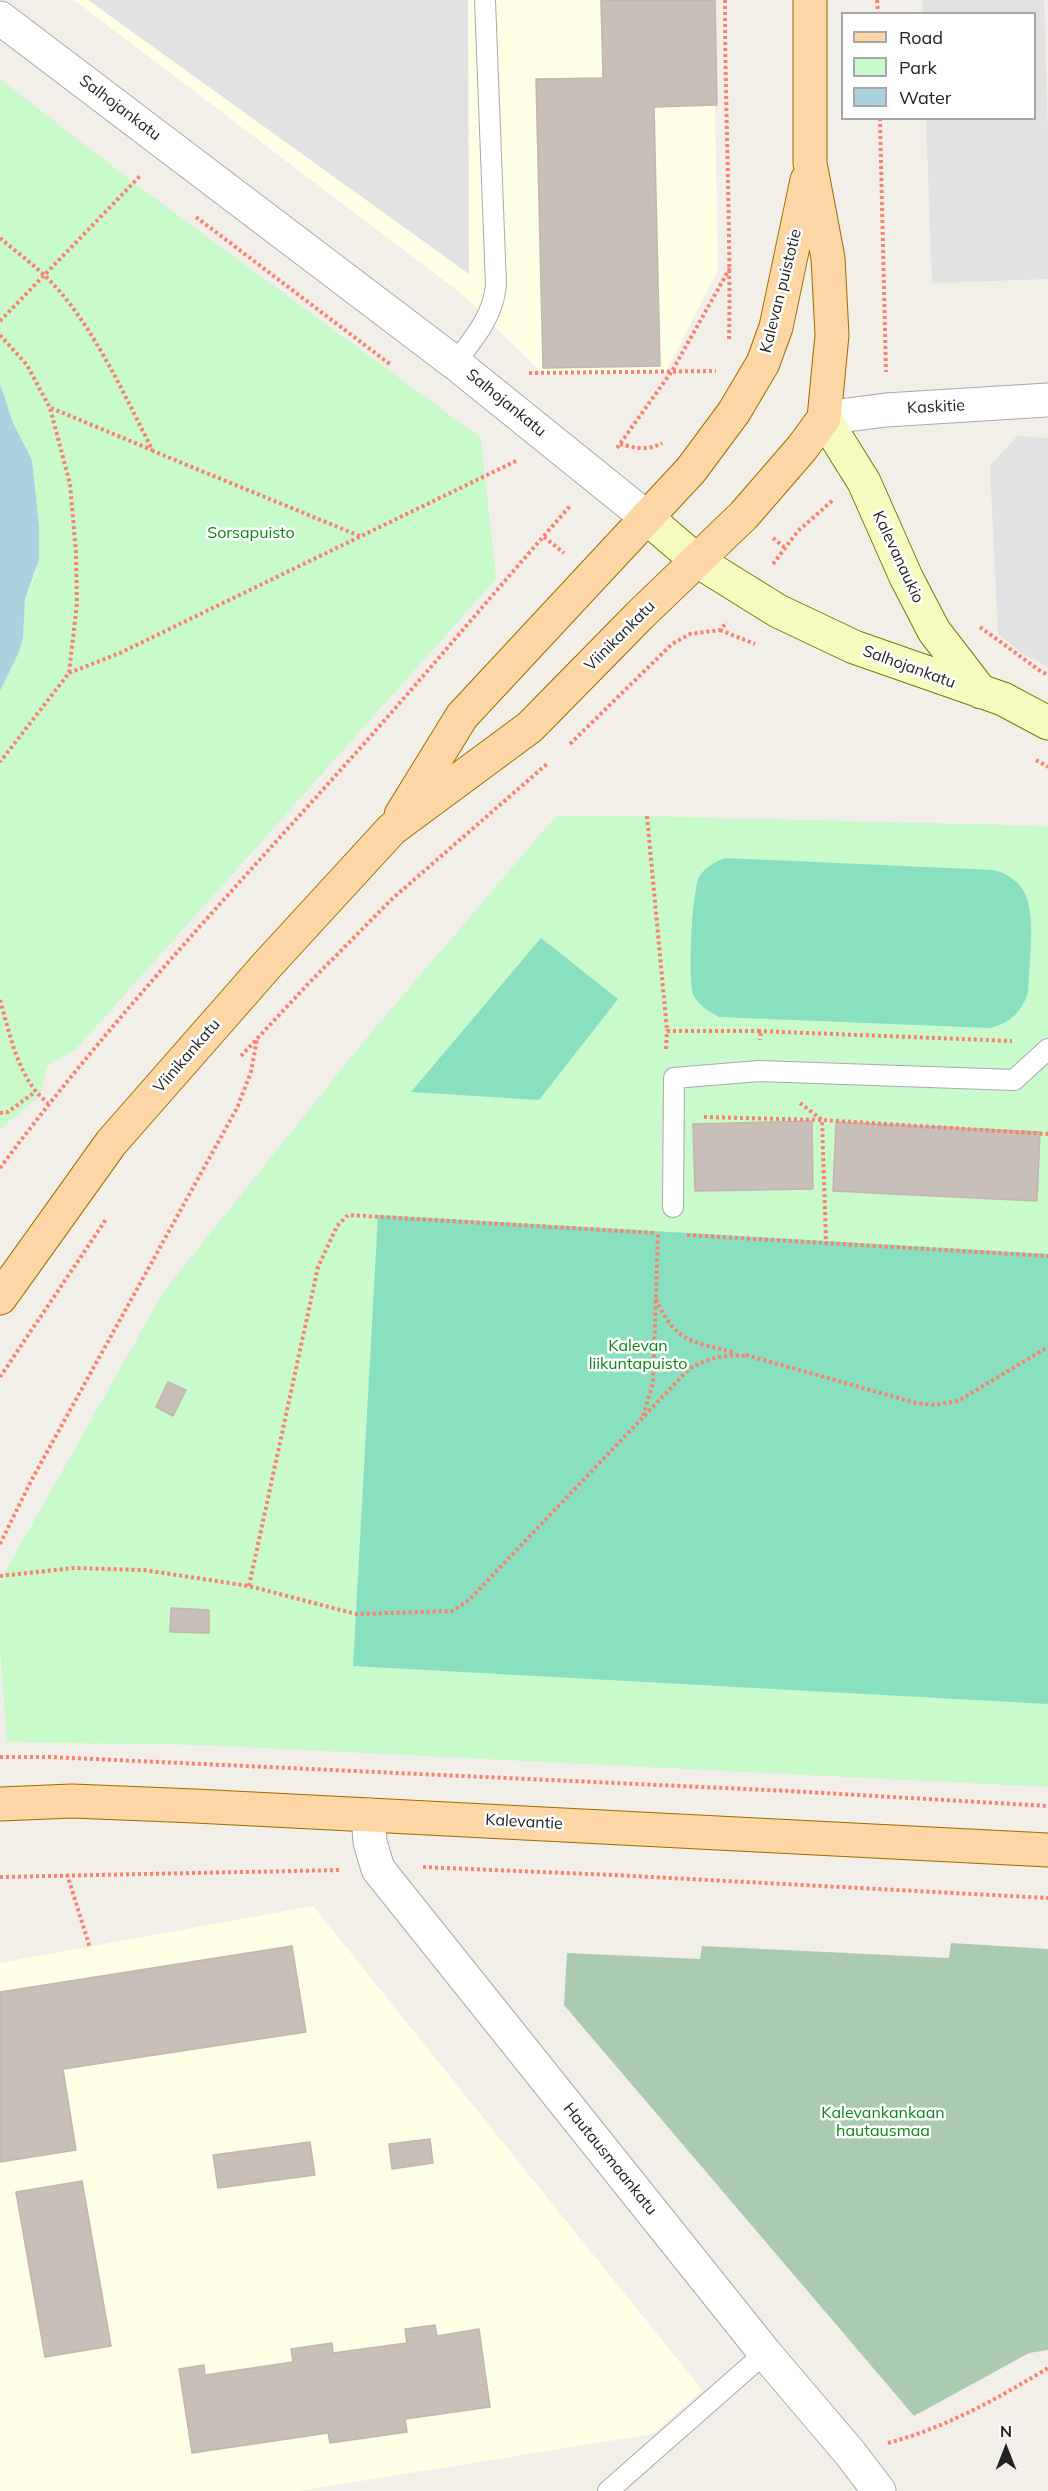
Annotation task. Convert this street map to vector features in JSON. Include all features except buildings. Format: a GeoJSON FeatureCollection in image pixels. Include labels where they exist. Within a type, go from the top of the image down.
{"type":"FeatureCollection","features":[{"type":"Feature","properties":{"kind":"main road","name":"Kalevan puistotie"},"geometry":{"type":"LineString","coordinates":[[810,0],[810,164],[828,258],[832,335],[824,418]]}},
{"type":"Feature","properties":{"kind":"main road","name":"Kalevan puistotie"},"geometry":{"type":"LineString","coordinates":[[734,412],[763,363],[776,327],[810,164]]}},
{"type":"Feature","properties":{"kind":"main road","name":"Viinikankatu"},"geometry":{"type":"LineString","coordinates":[[392,830],[462,716],[691,470],[734,412]]}},
{"type":"Feature","properties":{"kind":"main road","name":"Viinikankatu"},"geometry":{"type":"LineString","coordinates":[[5,1279],[111,1143],[268,964],[392,830],[530,727],[744,514],[802,448],[824,418]]}},
{"type":"Feature","properties":{"kind":"main road","name":"Kalevantie"},"geometry":{"type":"LineString","coordinates":[[0,1804],[72,1801],[1048,1850]]}},
{"type":"Feature","properties":{"kind":"street","name":"Salhojankatu"},"geometry":{"type":"LineString","coordinates":[[0,18],[455,363],[696,560],[751,596],[854,647],[1022,708],[1048,723]]}},
{"type":"Feature","properties":{"kind":"street","name":"Kaskitie"},"geometry":{"type":"LineString","coordinates":[[824,418],[886,410],[1041,401]]}},
{"type":"Feature","properties":{"kind":"street","name":"Kalevanaukio"},"geometry":{"type":"LineString","coordinates":[[824,418],[864,482],[906,577],[934,631],[981,692]]}},
{"type":"Feature","properties":{"kind":"street","name":"Hautausmaankatu"},"geometry":{"type":"LineString","coordinates":[[368,1815],[370,1842],[378,1869],[765,2353],[850,2453],[879,2491]]}},
{"type":"Feature","properties":{"kind":"lane"},"geometry":{"type":"LineString","coordinates":[[455,363],[489,316],[495,300],[485,0]]}},
{"type":"Feature","properties":{"kind":"lane"},"geometry":{"type":"LineString","coordinates":[[673,1207],[674,1078],[759,1071],[1014,1080],[1044,1053]]}},
{"type":"Feature","properties":{"kind":"lane"},"geometry":{"type":"LineString","coordinates":[[608,2491],[765,2353]]}},
{"type":"Feature","properties":{"kind":"path"},"geometry":{"type":"LineString","coordinates":[[725,0],[730,268],[729,349]]}},
{"type":"Feature","properties":{"kind":"path"},"geometry":{"type":"LineString","coordinates":[[880,120],[886,410]]}},
{"type":"Feature","properties":{"kind":"path"},"geometry":{"type":"LineString","coordinates":[[0,321],[141,175]]}},
{"type":"Feature","properties":{"kind":"path"},"geometry":{"type":"LineString","coordinates":[[0,238],[44,275],[80,319],[105,357],[153,451]]}},
{"type":"Feature","properties":{"kind":"path"},"geometry":{"type":"LineString","coordinates":[[691,470],[664,441],[654,448],[633,448],[620,444],[672,371],[730,268]]}},
{"type":"Feature","properties":{"kind":"path"},"geometry":{"type":"LineString","coordinates":[[0,335],[27,365],[50,408],[70,484],[76,553],[77,603],[69,673]]}},
{"type":"Feature","properties":{"kind":"path"},"geometry":{"type":"LineString","coordinates":[[528,373],[720,371],[713,380]]}},
{"type":"Feature","properties":{"kind":"path"},"geometry":{"type":"LineString","coordinates":[[50,408],[362,537]]}},
{"type":"Feature","properties":{"kind":"path"},"geometry":{"type":"LineString","coordinates":[[0,762],[69,673],[120,653],[519,460]]}},
{"type":"Feature","properties":{"kind":"path"},"geometry":{"type":"LineString","coordinates":[[569,745],[672,644],[690,634],[720,630],[751,596],[798,531],[821,508],[864,482]]}},
{"type":"Feature","properties":{"kind":"path"},"geometry":{"type":"LineString","coordinates":[[0,1168],[48,1103],[217,905],[370,737],[543,537]]}},
{"type":"Feature","properties":{"kind":"path"},"geometry":{"type":"LineString","coordinates":[[980,626],[1048,675]]}},
{"type":"Feature","properties":{"kind":"path"},"geometry":{"type":"LineString","coordinates":[[234,1064],[392,899],[551,761]]}},
{"type":"Feature","properties":{"kind":"path"},"geometry":{"type":"LineString","coordinates":[[647,816],[667,1031],[666,1052]]}},
{"type":"Feature","properties":{"kind":"path"},"geometry":{"type":"LineString","coordinates":[[0,1000],[16,1053],[35,1092],[48,1103]]}},
{"type":"Feature","properties":{"kind":"path"},"geometry":{"type":"LineString","coordinates":[[667,1031],[760,1031],[1028,1041],[1044,1053]]}},
{"type":"Feature","properties":{"kind":"path"},"geometry":{"type":"LineString","coordinates":[[760,1031],[759,1071],[822,1120]]}},
{"type":"Feature","properties":{"kind":"path"},"geometry":{"type":"LineString","coordinates":[[0,1544],[31,1481],[237,1108],[251,1071],[257,1039]]}},
{"type":"Feature","properties":{"kind":"path"},"geometry":{"type":"LineString","coordinates":[[0,1113],[8,1112],[35,1092]]}},
{"type":"Feature","properties":{"kind":"path"},"geometry":{"type":"LineString","coordinates":[[674,1116],[822,1120],[1048,1134]]}},
{"type":"Feature","properties":{"kind":"path"},"geometry":{"type":"LineString","coordinates":[[822,1120],[826,1243]]}},
{"type":"Feature","properties":{"kind":"path"},"geometry":{"type":"LineString","coordinates":[[0,1377],[114,1208]]}},
{"type":"Feature","properties":{"kind":"path"},"geometry":{"type":"LineString","coordinates":[[249,1586],[318,1267],[337,1226],[348,1215],[669,1234]]}},
{"type":"Feature","properties":{"kind":"path"},"geometry":{"type":"LineString","coordinates":[[643,1417],[653,1383],[658,1222]]}},
{"type":"Feature","properties":{"kind":"path"},"geometry":{"type":"LineString","coordinates":[[680,1235],[1048,1254]]}},
{"type":"Feature","properties":{"kind":"path"},"geometry":{"type":"LineString","coordinates":[[656,1298],[666,1320],[677,1334],[695,1342],[916,1403],[935,1404],[958,1401],[1048,1347]]}},
{"type":"Feature","properties":{"kind":"path"},"geometry":{"type":"LineString","coordinates":[[0,1576],[74,1568],[144,1570],[249,1586],[356,1614],[452,1611],[469,1600],[689,1369],[705,1360],[728,1354],[747,1356]]}},
{"type":"Feature","properties":{"kind":"path"},"geometry":{"type":"LineString","coordinates":[[0,1757],[62,1757],[777,1790],[1048,1806]]}},
{"type":"Feature","properties":{"kind":"path"},"geometry":{"type":"LineString","coordinates":[[0,1877],[67,1874],[280,1873],[442,1866],[1048,1898]]}},
{"type":"Feature","properties":{"kind":"path"},"geometry":{"type":"LineString","coordinates":[[67,1874],[90,1948]]}},
{"type":"Feature","properties":{"kind":"path"},"geometry":{"type":"LineString","coordinates":[[850,2453],[922,2434],[989,2403],[1048,2368]]}},
{"type":"Feature","properties":{"kind":"shaded area"},"geometry":{"type":"Polygon","coordinates":[[[74,0],[713,0],[718,270],[665,373],[544,375],[463,295],[74,0]]]}},
{"type":"Feature","properties":{"kind":"shaded area"},"geometry":{"type":"Polygon","coordinates":[[[88,0],[468,0],[469,274],[88,0]]]}},
{"type":"Feature","properties":{"kind":"shaded area"},"geometry":{"type":"Polygon","coordinates":[[[922,0],[1044,0],[1048,130],[1048,279],[932,283],[926,120],[1036,120],[1036,12],[923,12],[922,0]]]}},
{"type":"Feature","properties":{"kind":"shaded area"},"geometry":{"type":"Polygon","coordinates":[[[1017,436],[1048,438],[1048,667],[1023,654],[998,634],[990,466],[1017,436]]]}},
{"type":"Feature","properties":{"kind":"shaded area"},"geometry":{"type":"Polygon","coordinates":[[[313,1906],[702,2390],[653,2434],[298,2491],[0,2491],[0,1963],[313,1906]]]}},
{"type":"Feature","properties":{"kind":"green space","name":"Sorsapuisto"},"geometry":{"type":"Polygon","coordinates":[[[0,79],[138,186],[481,438],[496,579],[76,1049],[47,1066],[40,1096],[0,1129],[0,691],[19,652],[23,638],[25,599],[37,571],[39,525],[32,460],[13,423],[0,383],[0,79]]]}},
{"type":"Feature","properties":{"kind":"green space","name":"Kalevan liikuntapuisto"},"geometry":{"type":"Polygon","coordinates":[[[556,816],[647,816],[1048,826],[1048,1787],[203,1745],[7,1742],[0,1648],[0,1581],[164,1291],[364,1041],[556,816]]]}},
{"type":"Feature","properties":{"kind":"green space"},"geometry":{"type":"Polygon","coordinates":[[[725,858],[993,870],[1001,873],[1020,886],[1030,911],[1031,954],[1026,999],[1015,1015],[991,1028],[719,1017],[702,1006],[694,996],[691,974],[691,937],[694,900],[699,877],[710,865],[725,858]]]}},
{"type":"Feature","properties":{"kind":"green space"},"geometry":{"type":"Polygon","coordinates":[[[541,938],[618,999],[539,1100],[411,1092],[541,938]]]}},
{"type":"Feature","properties":{"kind":"green space"},"geometry":{"type":"Polygon","coordinates":[[[378,1215],[1048,1254],[1048,1704],[353,1666],[378,1215]]]}},
{"type":"Feature","properties":{"kind":"green space","name":"Kalevankankaan hautausmaa"},"geometry":{"type":"Polygon","coordinates":[[[951,1943],[1048,1949],[1048,2350],[1029,2353],[914,2416],[564,2005],[567,1953],[700,1959],[702,1946],[949,1958],[951,1943]]]}},
{"type":"Feature","properties":{"kind":"water"},"geometry":{"type":"Polygon","coordinates":[[[0,383],[13,423],[32,460],[39,525],[39,560],[25,599],[23,638],[19,652],[0,691],[0,383]]]}}]}
